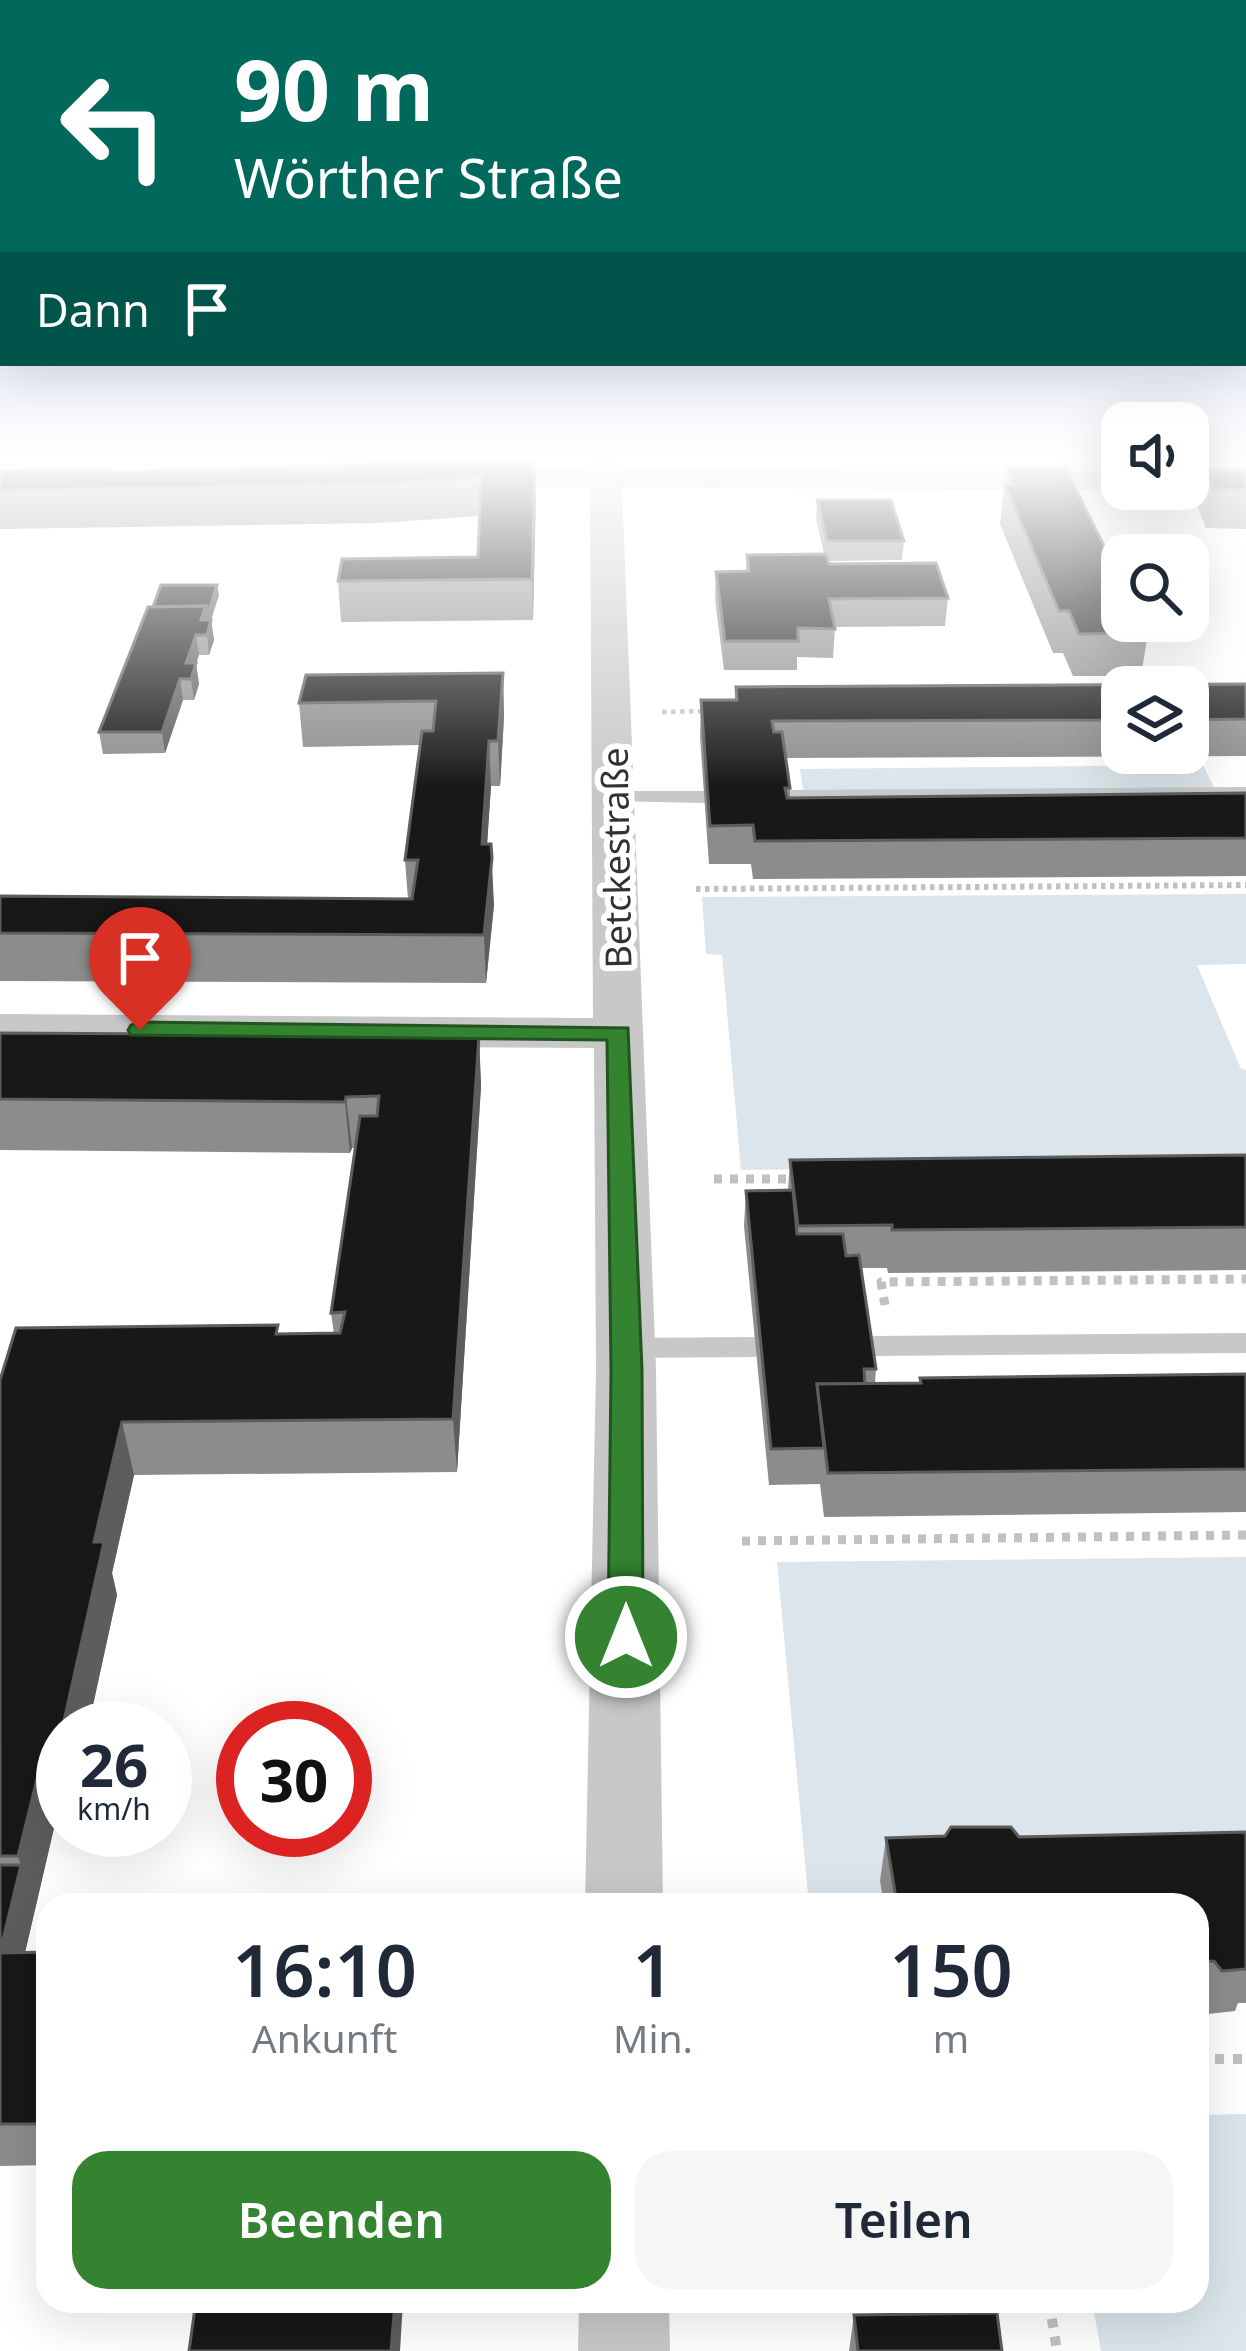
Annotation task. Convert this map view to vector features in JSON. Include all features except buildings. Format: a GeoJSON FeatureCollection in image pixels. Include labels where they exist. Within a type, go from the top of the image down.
{"type":"FeatureCollection","features":[{"type":"Feature","properties":{"kind":"street","name":"Betckestraße"},"geometry":{"type":"LineString","coordinates":[[609,568],[625,1348],[625,1893]]}},
{"type":"Feature","properties":{"kind":"street"},"geometry":{"type":"LineString","coordinates":[[0,1029],[619,1033]]}},
{"type":"Feature","properties":{"kind":"street"},"geometry":{"type":"LineString","coordinates":[[624,2313],[624,2351]]}},
{"type":"Feature","properties":{"kind":"lane"},"geometry":{"type":"LineString","coordinates":[[784,796],[1246,793]]}},
{"type":"Feature","properties":{"kind":"lane"},"geometry":{"type":"LineString","coordinates":[[615,797],[704,796]]}},
{"type":"Feature","properties":{"kind":"lane"},"geometry":{"type":"LineString","coordinates":[[874,1346],[1246,1342]]}},
{"type":"Feature","properties":{"kind":"lane"},"geometry":{"type":"LineString","coordinates":[[625,1348],[755,1347]]}},
{"type":"Feature","properties":{"kind":"path"},"geometry":{"type":"LineString","coordinates":[[662,712],[726,711]]}},
{"type":"Feature","properties":{"kind":"path"},"geometry":{"type":"LineString","coordinates":[[696,889],[1246,885]]}},
{"type":"Feature","properties":{"kind":"path"},"geometry":{"type":"LineString","coordinates":[[714,1179],[806,1178]]}},
{"type":"Feature","properties":{"kind":"path"},"geometry":{"type":"LineString","coordinates":[[742,1541],[1246,1535]]}},
{"type":"Feature","properties":{"kind":"path"},"geometry":{"type":"LineString","coordinates":[[1209,2060],[1246,2060]]}},
{"type":"Feature","properties":{"kind":"path"},"geometry":{"type":"LineString","coordinates":[[1051,2313],[1057,2351]]}},
{"type":"Feature","properties":{"kind":"shaded area"},"geometry":{"type":"Polygon","coordinates":[[[1101,766],[1101,774],[1207,774],[1230,820],[808,824],[800,769],[1101,766]]]}},
{"type":"Feature","properties":{"kind":"shaded area"},"geometry":{"type":"Polygon","coordinates":[[[1246,894],[1246,964],[1197,965],[1241,1069],[1246,1070],[1246,1166],[741,1170],[722,955],[706,954],[702,897],[1246,894]]]}},
{"type":"Feature","properties":{"kind":"shaded area"},"geometry":{"type":"Polygon","coordinates":[[[1246,1557],[1246,1867],[998,1893],[808,1893],[777,1562],[1246,1557]]]}},
{"type":"Feature","properties":{"kind":"shaded area"},"geometry":{"type":"Polygon","coordinates":[[[1246,2114],[1246,2351],[1101,2351],[1094,2313],[1209,2313],[1209,2115],[1246,2114]]]}},
{"type":"Feature","properties":{"kind":"route"},"geometry":{"type":"LineString","coordinates":[[140,1030],[619,1033],[626,1637]]}}]}
